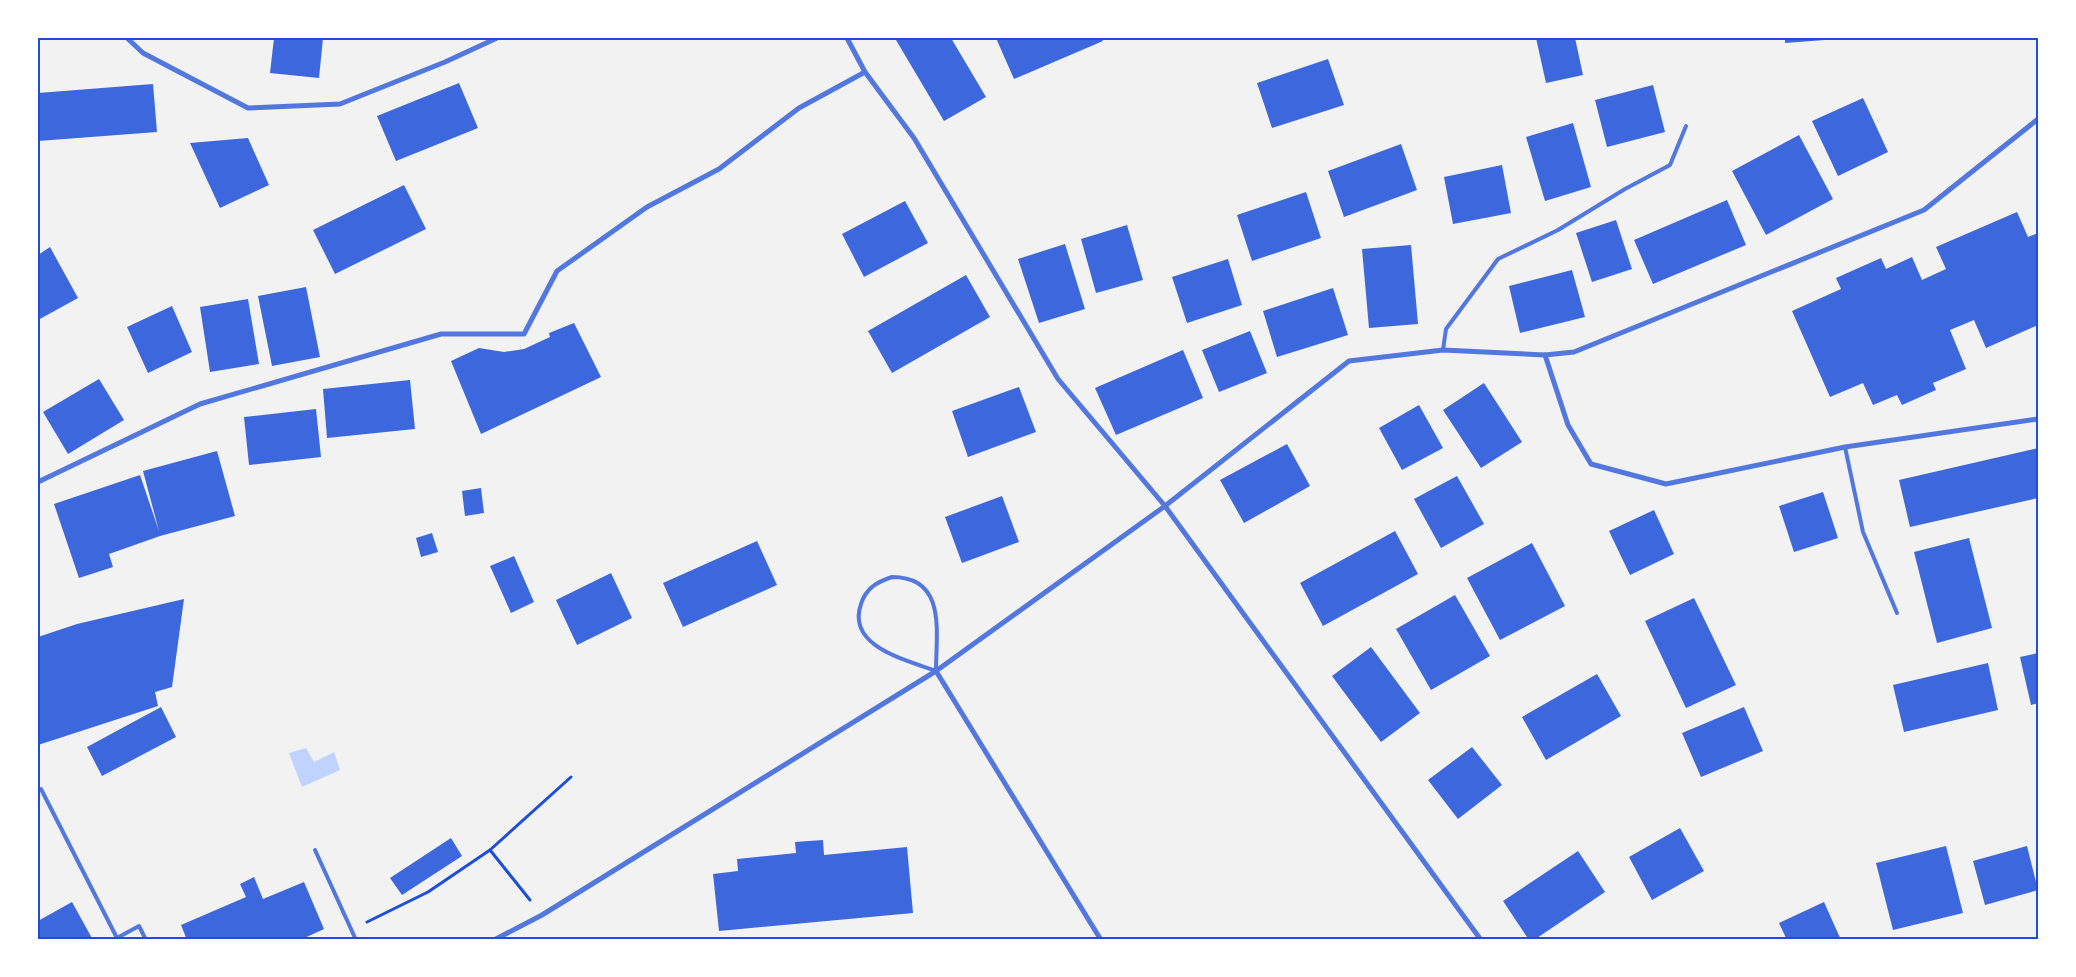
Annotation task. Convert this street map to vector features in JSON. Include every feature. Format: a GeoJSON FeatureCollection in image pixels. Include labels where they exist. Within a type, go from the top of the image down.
{"type":"FeatureCollection","features":[{"type":"Feature","properties":{"kind":"street"},"geometry":{"type":"LineString","coordinates":[[127,38],[143,53],[248,108],[340,104],[445,62],[497,38]]}},
{"type":"Feature","properties":{"kind":"street"},"geometry":{"type":"LineString","coordinates":[[847,38],[865,72],[914,138],[1058,379],[1165,506],[1481,940]]}},
{"type":"Feature","properties":{"kind":"street"},"geometry":{"type":"LineString","coordinates":[[38,482],[200,404],[441,334],[524,334],[557,271],[647,207],[719,169],[799,108],[865,72]]}},
{"type":"Feature","properties":{"kind":"street"},"geometry":{"type":"LineString","coordinates":[[494,940],[542,915],[936,671],[1165,506],[1348,361],[1443,350],[1545,355],[1574,352],[1924,210],[2038,119]]}},
{"type":"Feature","properties":{"kind":"street"},"geometry":{"type":"LineString","coordinates":[[1545,355],[1568,426],[1591,464],[1666,484],[1845,446],[2038,419]]}},
{"type":"Feature","properties":{"kind":"street"},"geometry":{"type":"LineString","coordinates":[[936,671],[1101,940]]}},
{"type":"Feature","properties":{"kind":"lane"},"geometry":{"type":"LineString","coordinates":[[1443,350],[1446,329],[1498,259],[1558,230],[1625,189],[1670,165],[1686,126]]}},
{"type":"Feature","properties":{"kind":"lane"},"geometry":{"type":"LineString","coordinates":[[1845,446],[1863,532],[1897,613]]}},
{"type":"Feature","properties":{"kind":"lane"},"geometry":{"type":"LineString","coordinates":[[892,577],[904,577],[916,581],[925,588],[932,598],[936,610],[936,671],[886,652],[874,646],[865,636],[860,624],[858,610],[870,587],[892,577]]}},
{"type":"Feature","properties":{"kind":"lane"},"geometry":{"type":"LineString","coordinates":[[41,789],[117,938],[139,926],[146,940]]}},
{"type":"Feature","properties":{"kind":"lane"},"geometry":{"type":"LineString","coordinates":[[315,850],[356,940]]}},
{"type":"Feature","properties":{"kind":"path"},"geometry":{"type":"LineString","coordinates":[[352,929],[428,892],[490,850],[571,777]]}},
{"type":"Feature","properties":{"kind":"path"},"geometry":{"type":"LineString","coordinates":[[490,850],[542,915]]}},
{"type":"Feature","properties":{"kind":"water"},"geometry":{"type":"Polygon","coordinates":[[[306,748],[314,762],[334,752],[340,770],[302,787],[289,753],[306,748]]]}},
{"type":"Feature","properties":{"kind":"building"},"geometry":{"type":"Polygon","coordinates":[[[274,38],[323,38],[319,78],[270,73],[274,38]]]}},
{"type":"Feature","properties":{"kind":"building"},"geometry":{"type":"Polygon","coordinates":[[[901,38],[951,38],[986,97],[944,121],[896,40],[901,38]]]}},
{"type":"Feature","properties":{"kind":"building"},"geometry":{"type":"Polygon","coordinates":[[[996,38],[1101,38],[1103,41],[1014,79],[996,38]]]}},
{"type":"Feature","properties":{"kind":"building"},"geometry":{"type":"Polygon","coordinates":[[[1536,38],[1575,38],[1583,75],[1546,83],[1536,38]]]}},
{"type":"Feature","properties":{"kind":"building"},"geometry":{"type":"Polygon","coordinates":[[[1785,38],[1838,38],[1838,39],[1785,43],[1785,38]]]}},
{"type":"Feature","properties":{"kind":"building"},"geometry":{"type":"Polygon","coordinates":[[[1328,59],[1344,105],[1272,128],[1257,83],[1328,59]]]}},
{"type":"Feature","properties":{"kind":"building"},"geometry":{"type":"Polygon","coordinates":[[[459,83],[478,128],[396,161],[377,116],[459,83]]]}},
{"type":"Feature","properties":{"kind":"building"},"geometry":{"type":"Polygon","coordinates":[[[153,84],[157,132],[38,141],[38,93],[153,84]]]}},
{"type":"Feature","properties":{"kind":"building"},"geometry":{"type":"Polygon","coordinates":[[[1653,85],[1665,132],[1607,147],[1595,100],[1653,85]]]}},
{"type":"Feature","properties":{"kind":"building"},"geometry":{"type":"Polygon","coordinates":[[[1863,98],[1888,152],[1838,176],[1812,121],[1863,98]]]}},
{"type":"Feature","properties":{"kind":"building"},"geometry":{"type":"Polygon","coordinates":[[[1573,123],[1591,187],[1545,201],[1526,137],[1573,123]]]}},
{"type":"Feature","properties":{"kind":"building"},"geometry":{"type":"Polygon","coordinates":[[[1799,135],[1833,199],[1766,235],[1732,171],[1799,135]]]}},
{"type":"Feature","properties":{"kind":"building"},"geometry":{"type":"Polygon","coordinates":[[[248,138],[269,185],[220,208],[190,143],[248,138]]]}},
{"type":"Feature","properties":{"kind":"building"},"geometry":{"type":"Polygon","coordinates":[[[1401,144],[1417,190],[1344,217],[1328,171],[1401,144]]]}},
{"type":"Feature","properties":{"kind":"building"},"geometry":{"type":"Polygon","coordinates":[[[1502,165],[1511,213],[1453,224],[1444,177],[1502,165]]]}},
{"type":"Feature","properties":{"kind":"building"},"geometry":{"type":"Polygon","coordinates":[[[404,185],[426,229],[335,274],[313,230],[404,185]]]}},
{"type":"Feature","properties":{"kind":"building"},"geometry":{"type":"Polygon","coordinates":[[[1306,192],[1321,238],[1252,261],[1237,215],[1306,192]]]}},
{"type":"Feature","properties":{"kind":"building"},"geometry":{"type":"Polygon","coordinates":[[[1727,200],[1746,245],[1653,284],[1634,240],[1727,200]]]}},
{"type":"Feature","properties":{"kind":"building"},"geometry":{"type":"Polygon","coordinates":[[[905,201],[928,243],[864,277],[842,234],[905,201]]]}},
{"type":"Feature","properties":{"kind":"building"},"geometry":{"type":"Polygon","coordinates":[[[2017,212],[2028,237],[2038,233],[2038,325],[1986,348],[1974,320],[1950,330],[1966,369],[1933,383],[1936,390],[1902,405],[1897,395],[1873,405],[1863,383],[1830,397],[1792,311],[1841,289],[1836,278],[1881,258],[1886,269],[1912,257],[1922,280],[1946,269],[1936,247],[2017,212]]]}},
{"type":"Feature","properties":{"kind":"building"},"geometry":{"type":"Polygon","coordinates":[[[1616,220],[1632,269],[1592,282],[1576,233],[1616,220]]]}},
{"type":"Feature","properties":{"kind":"building"},"geometry":{"type":"Polygon","coordinates":[[[1127,225],[1143,280],[1096,293],[1081,239],[1127,225]]]}},
{"type":"Feature","properties":{"kind":"building"},"geometry":{"type":"Polygon","coordinates":[[[1065,244],[1085,309],[1039,323],[1018,259],[1065,244]]]}},
{"type":"Feature","properties":{"kind":"building"},"geometry":{"type":"Polygon","coordinates":[[[1411,245],[1418,324],[1369,328],[1362,249],[1411,245]]]}},
{"type":"Feature","properties":{"kind":"building"},"geometry":{"type":"Polygon","coordinates":[[[50,247],[78,298],[38,320],[38,255],[50,247]]]}},
{"type":"Feature","properties":{"kind":"building"},"geometry":{"type":"Polygon","coordinates":[[[1228,259],[1242,305],[1187,323],[1172,277],[1228,259]]]}},
{"type":"Feature","properties":{"kind":"building"},"geometry":{"type":"Polygon","coordinates":[[[1572,270],[1585,317],[1520,333],[1509,286],[1572,270]]]}},
{"type":"Feature","properties":{"kind":"building"},"geometry":{"type":"Polygon","coordinates":[[[966,275],[990,317],[892,373],[868,331],[966,275]]]}},
{"type":"Feature","properties":{"kind":"building"},"geometry":{"type":"Polygon","coordinates":[[[306,287],[320,357],[272,366],[258,296],[306,287]]]}},
{"type":"Feature","properties":{"kind":"building"},"geometry":{"type":"Polygon","coordinates":[[[1333,288],[1348,335],[1277,357],[1263,311],[1333,288]]]}},
{"type":"Feature","properties":{"kind":"building"},"geometry":{"type":"Polygon","coordinates":[[[248,299],[259,364],[210,372],[200,307],[248,299]]]}},
{"type":"Feature","properties":{"kind":"building"},"geometry":{"type":"Polygon","coordinates":[[[172,306],[192,352],[148,373],[127,327],[172,306]]]}},
{"type":"Feature","properties":{"kind":"building"},"geometry":{"type":"Polygon","coordinates":[[[574,323],[601,377],[481,434],[451,361],[479,348],[504,352],[524,349],[550,337],[549,333],[574,323]]]}},
{"type":"Feature","properties":{"kind":"building"},"geometry":{"type":"Polygon","coordinates":[[[1250,331],[1267,373],[1219,392],[1202,350],[1250,331]]]}},
{"type":"Feature","properties":{"kind":"building"},"geometry":{"type":"Polygon","coordinates":[[[1183,350],[1203,398],[1116,435],[1095,388],[1183,350]]]}},
{"type":"Feature","properties":{"kind":"building"},"geometry":{"type":"Polygon","coordinates":[[[99,379],[124,420],[68,454],[43,412],[99,379]]]}},
{"type":"Feature","properties":{"kind":"building"},"geometry":{"type":"Polygon","coordinates":[[[410,380],[415,429],[327,438],[323,389],[410,380]]]}},
{"type":"Feature","properties":{"kind":"building"},"geometry":{"type":"Polygon","coordinates":[[[1484,383],[1522,442],[1481,468],[1443,410],[1484,383]]]}},
{"type":"Feature","properties":{"kind":"building"},"geometry":{"type":"Polygon","coordinates":[[[1019,387],[1036,432],[968,457],[952,411],[1019,387]]]}},
{"type":"Feature","properties":{"kind":"building"},"geometry":{"type":"Polygon","coordinates":[[[1419,405],[1443,448],[1402,470],[1379,428],[1419,405]]]}},
{"type":"Feature","properties":{"kind":"building"},"geometry":{"type":"Polygon","coordinates":[[[316,409],[321,457],[249,465],[244,417],[316,409]]]}},
{"type":"Feature","properties":{"kind":"building"},"geometry":{"type":"Polygon","coordinates":[[[1287,444],[1310,486],[1244,523],[1220,480],[1287,444]]]}},
{"type":"Feature","properties":{"kind":"building"},"geometry":{"type":"Polygon","coordinates":[[[2038,448],[2038,498],[1910,527],[1899,480],[2038,448]]]}},
{"type":"Feature","properties":{"kind":"building"},"geometry":{"type":"Polygon","coordinates":[[[217,451],[235,516],[160,536],[109,554],[113,567],[79,578],[54,504],[140,475],[159,531],[143,471],[217,451]]]}},
{"type":"Feature","properties":{"kind":"building"},"geometry":{"type":"Polygon","coordinates":[[[1457,476],[1484,524],[1441,548],[1414,499],[1457,476]]]}},
{"type":"Feature","properties":{"kind":"building"},"geometry":{"type":"Polygon","coordinates":[[[481,488],[484,513],[465,516],[462,491],[481,488]]]}},
{"type":"Feature","properties":{"kind":"building"},"geometry":{"type":"Polygon","coordinates":[[[1823,492],[1838,538],[1794,552],[1779,506],[1823,492]]]}},
{"type":"Feature","properties":{"kind":"building"},"geometry":{"type":"Polygon","coordinates":[[[1002,496],[1019,542],[962,563],[945,517],[1002,496]]]}},
{"type":"Feature","properties":{"kind":"building"},"geometry":{"type":"Polygon","coordinates":[[[1654,510],[1674,554],[1630,575],[1609,531],[1654,510]]]}},
{"type":"Feature","properties":{"kind":"building"},"geometry":{"type":"Polygon","coordinates":[[[1395,531],[1418,574],[1323,626],[1300,583],[1395,531]]]}},
{"type":"Feature","properties":{"kind":"building"},"geometry":{"type":"Polygon","coordinates":[[[432,533],[438,552],[421,557],[416,538],[432,533]]]}},
{"type":"Feature","properties":{"kind":"building"},"geometry":{"type":"Polygon","coordinates":[[[1969,538],[1992,628],[1937,643],[1914,552],[1969,538]]]}},
{"type":"Feature","properties":{"kind":"building"},"geometry":{"type":"Polygon","coordinates":[[[757,541],[777,585],[683,627],[663,583],[757,541]]]}},
{"type":"Feature","properties":{"kind":"building"},"geometry":{"type":"Polygon","coordinates":[[[1532,543],[1565,606],[1500,640],[1467,578],[1532,543]]]}},
{"type":"Feature","properties":{"kind":"building"},"geometry":{"type":"Polygon","coordinates":[[[514,556],[534,602],[511,613],[490,566],[514,556]]]}},
{"type":"Feature","properties":{"kind":"building"},"geometry":{"type":"Polygon","coordinates":[[[611,573],[632,618],[577,645],[556,600],[611,573]]]}},
{"type":"Feature","properties":{"kind":"building"},"geometry":{"type":"Polygon","coordinates":[[[1455,595],[1490,656],[1431,690],[1396,629],[1455,595]]]}},
{"type":"Feature","properties":{"kind":"building"},"geometry":{"type":"Polygon","coordinates":[[[1694,598],[1736,685],[1686,708],[1645,621],[1694,598]]]}},
{"type":"Feature","properties":{"kind":"building"},"geometry":{"type":"Polygon","coordinates":[[[184,599],[172,687],[155,692],[158,706],[38,745],[38,637],[77,624],[184,599]]]}},
{"type":"Feature","properties":{"kind":"building"},"geometry":{"type":"Polygon","coordinates":[[[1371,647],[1420,713],[1381,742],[1332,676],[1371,647]]]}},
{"type":"Feature","properties":{"kind":"building"},"geometry":{"type":"Polygon","coordinates":[[[2038,653],[2038,703],[2031,705],[2020,657],[2038,653]]]}},
{"type":"Feature","properties":{"kind":"building"},"geometry":{"type":"Polygon","coordinates":[[[1988,663],[1998,710],[1904,732],[1893,685],[1988,663]]]}},
{"type":"Feature","properties":{"kind":"building"},"geometry":{"type":"Polygon","coordinates":[[[1597,674],[1621,716],[1546,760],[1522,717],[1597,674]]]}},
{"type":"Feature","properties":{"kind":"building"},"geometry":{"type":"Polygon","coordinates":[[[161,707],[176,737],[102,776],[87,747],[161,707]]]}},
{"type":"Feature","properties":{"kind":"building"},"geometry":{"type":"Polygon","coordinates":[[[1744,707],[1763,751],[1701,777],[1682,733],[1744,707]]]}},
{"type":"Feature","properties":{"kind":"building"},"geometry":{"type":"Polygon","coordinates":[[[1472,747],[1502,785],[1458,819],[1428,780],[1472,747]]]}},
{"type":"Feature","properties":{"kind":"building"},"geometry":{"type":"Polygon","coordinates":[[[1680,828],[1704,871],[1652,900],[1629,857],[1680,828]]]}},
{"type":"Feature","properties":{"kind":"building"},"geometry":{"type":"Polygon","coordinates":[[[451,838],[462,856],[402,895],[390,878],[451,838]]]}},
{"type":"Feature","properties":{"kind":"building"},"geometry":{"type":"Polygon","coordinates":[[[823,840],[824,855],[907,847],[913,913],[719,931],[713,874],[738,871],[737,859],[796,853],[795,842],[823,840]]]}},
{"type":"Feature","properties":{"kind":"building"},"geometry":{"type":"Polygon","coordinates":[[[1946,846],[1963,913],[1893,930],[1876,863],[1946,846]]]}},
{"type":"Feature","properties":{"kind":"building"},"geometry":{"type":"Polygon","coordinates":[[[2027,846],[2038,890],[1985,905],[1973,861],[2027,846]]]}},
{"type":"Feature","properties":{"kind":"building"},"geometry":{"type":"Polygon","coordinates":[[[1578,851],[1605,892],[1534,940],[1529,940],[1503,901],[1578,851]]]}},
{"type":"Feature","properties":{"kind":"building"},"geometry":{"type":"Polygon","coordinates":[[[254,877],[263,899],[304,882],[324,929],[300,940],[187,940],[181,925],[246,897],[240,884],[254,877]]]}},
{"type":"Feature","properties":{"kind":"building"},"geometry":{"type":"Polygon","coordinates":[[[72,902],[93,940],[38,940],[38,921],[72,902]]]}},
{"type":"Feature","properties":{"kind":"building"},"geometry":{"type":"Polygon","coordinates":[[[1824,902],[1841,940],[1787,940],[1779,923],[1824,902]]]}}]}
